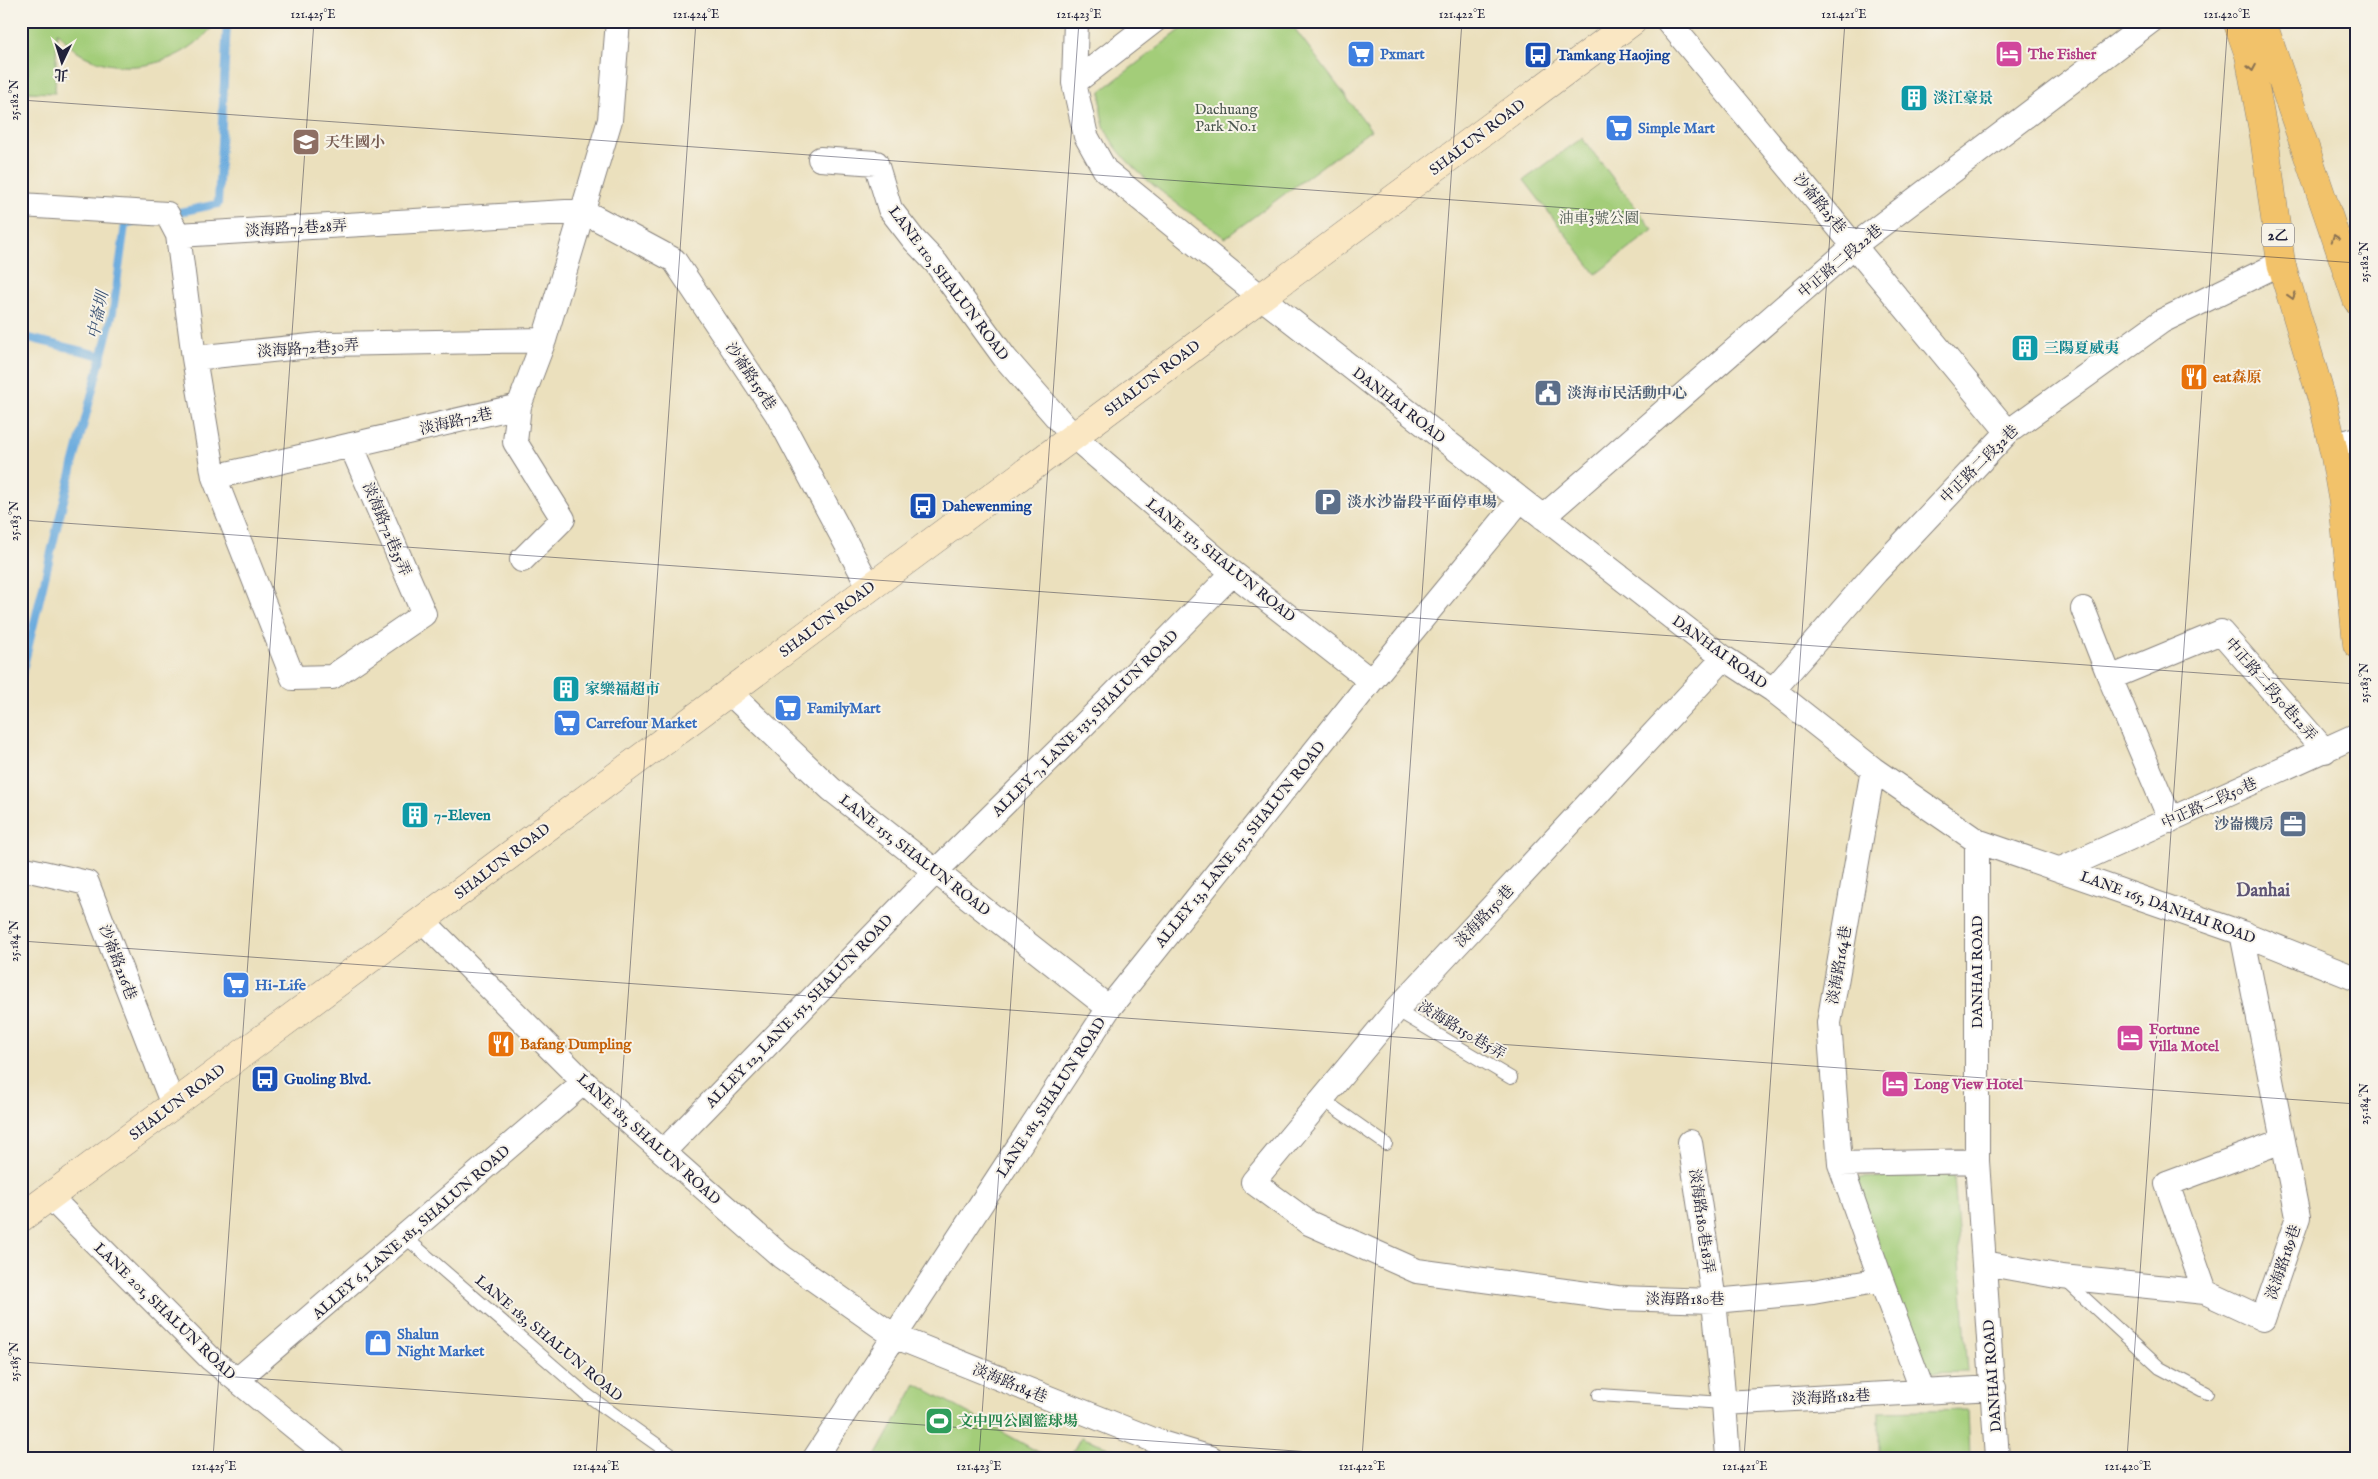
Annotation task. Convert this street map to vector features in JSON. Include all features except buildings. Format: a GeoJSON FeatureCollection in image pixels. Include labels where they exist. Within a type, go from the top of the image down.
{"type":"FeatureCollection","features":[{"type":"Feature","properties":{"kind":"main road","name":"2乙"},"geometry":{"type":"LineString","coordinates":[[2237,21],[2250,56],[2263,128],[2281,263],[2321,394],[2345,443],[2343,503],[2357,644]]}},
{"type":"Feature","properties":{"kind":"main road"},"geometry":{"type":"LineString","coordinates":[[2262,21],[2357,300]]}},
{"type":"Feature","properties":{"kind":"street"},"geometry":{"type":"LineString","coordinates":[[522,560],[563,519],[515,442],[519,406],[544,340],[610,120],[618,21]]}},
{"type":"Feature","properties":{"kind":"street","name":"DANHAI ROAD"},"geometry":{"type":"LineString","coordinates":[[1076,21],[1074,83],[1086,136],[1105,170],[1261,297],[1724,658],[1773,690],[1873,769],[1977,841],[1977,1161],[1994,1388],[1997,1458]]}},
{"type":"Feature","properties":{"kind":"street"},"geometry":{"type":"LineString","coordinates":[[1074,83],[1154,21]]}},
{"type":"Feature","properties":{"kind":"street","name":"SHALUN ROAD"},"geometry":{"type":"LineString","coordinates":[[21,1218],[1633,21]]}},
{"type":"Feature","properties":{"kind":"street","name":"沙崙路25巷"},"geometry":{"type":"LineString","coordinates":[[1668,21],[2008,432]]}},
{"type":"Feature","properties":{"kind":"street","name":"中正路二段22巷"},"geometry":{"type":"LineString","coordinates":[[1543,517],[1855,245],[2151,21]]}},
{"type":"Feature","properties":{"kind":"street","name":"LANE 110, SHALUN ROAD"},"geometry":{"type":"LineString","coordinates":[[820,159],[876,163],[890,209],[914,240],[936,263],[1005,358],[1073,436]]}},
{"type":"Feature","properties":{"kind":"street"},"geometry":{"type":"LineString","coordinates":[[21,204],[167,214],[178,235],[194,358],[214,477]]}},
{"type":"Feature","properties":{"kind":"street","name":"淡海路72巷28弄"},"geometry":{"type":"LineString","coordinates":[[178,235],[582,211]]}},
{"type":"Feature","properties":{"kind":"street","name":"沙崙路156巷"},"geometry":{"type":"LineString","coordinates":[[582,211],[674,260],[777,414],[870,588]]}},
{"type":"Feature","properties":{"kind":"street","name":"中正路二段32巷"},"geometry":{"type":"LineString","coordinates":[[1773,690],[1876,572],[2008,432],[2162,321],[2281,263]]}},
{"type":"Feature","properties":{"kind":"street","name":"淡海路72巷30弄"},"geometry":{"type":"LineString","coordinates":[[194,358],[330,344],[544,340]]}},
{"type":"Feature","properties":{"kind":"street","name":"淡海路72巷"},"geometry":{"type":"LineString","coordinates":[[214,477],[519,406]]}},
{"type":"Feature","properties":{"kind":"street","name":"LANE 131, SHALUN ROAD"},"geometry":{"type":"LineString","coordinates":[[1073,436],[1233,573],[1371,681]]}},
{"type":"Feature","properties":{"kind":"street","name":"淡海路72巷35弄"},"geometry":{"type":"LineString","coordinates":[[214,477],[293,678],[332,677],[424,614],[351,445]]}},
{"type":"Feature","properties":{"kind":"street","name":"ALLEY 13, LANE 151, SHALUN ROAD"},"geometry":{"type":"LineString","coordinates":[[1110,1008],[1371,681],[1520,500]]}},
{"type":"Feature","properties":{"kind":"street","name":"ALLEY 7, LANE 131, SHALUN ROAD"},"geometry":{"type":"LineString","coordinates":[[936,871],[1075,734],[1233,573]]}},
{"type":"Feature","properties":{"kind":"street"},"geometry":{"type":"LineString","coordinates":[[2082,609],[2171,821]]}},
{"type":"Feature","properties":{"kind":"street","name":"中正路二段50巷12弄"},"geometry":{"type":"LineString","coordinates":[[2110,678],[2221,632],[2325,751]]}},
{"type":"Feature","properties":{"kind":"street","name":"淡海路150巷"},"geometry":{"type":"LineString","coordinates":[[1253,1182],[1396,1010],[1724,658]]}},
{"type":"Feature","properties":{"kind":"street","name":"LANE 151, SHALUN ROAD"},"geometry":{"type":"LineString","coordinates":[[729,692],[831,789],[1110,1008]]}},
{"type":"Feature","properties":{"kind":"street","name":"中正路二段50巷"},"geometry":{"type":"LineString","coordinates":[[2061,869],[2171,821],[2357,735]]}},
{"type":"Feature","properties":{"kind":"street","name":"淡海路164巷"},"geometry":{"type":"LineString","coordinates":[[1840,1164],[1829,1023],[1873,769]]}},
{"type":"Feature","properties":{"kind":"street","name":"LANE 165, DANHAI ROAD"},"geometry":{"type":"LineString","coordinates":[[1977,841],[2242,932],[2357,979]]}},
{"type":"Feature","properties":{"kind":"street","name":"沙崙路216巷"},"geometry":{"type":"LineString","coordinates":[[21,868],[87,883],[173,1105]]}},
{"type":"Feature","properties":{"kind":"street","name":"ALLEY 12, LANE 151, SHALUN ROAD"},"geometry":{"type":"LineString","coordinates":[[663,1152],[936,871]]}},
{"type":"Feature","properties":{"kind":"street","name":"LANE 181, SHALUN ROAD"},"geometry":{"type":"LineString","coordinates":[[422,920],[584,1082],[782,1257],[894,1336]]}},
{"type":"Feature","properties":{"kind":"street","name":"淡海路189巷"},"geometry":{"type":"LineString","coordinates":[[1984,1263],[2062,1277],[2205,1292],[2263,1319],[2298,1217],[2242,932]]}},
{"type":"Feature","properties":{"kind":"street","name":"LANE 181, SHALUN ROAD"},"geometry":{"type":"LineString","coordinates":[[815,1458],[1110,1008]]}},
{"type":"Feature","properties":{"kind":"street","name":"ALLEY 6, LANE 181, SHALUN ROAD"},"geometry":{"type":"LineString","coordinates":[[237,1380],[406,1238],[584,1082]]}},
{"type":"Feature","properties":{"kind":"street"},"geometry":{"type":"LineString","coordinates":[[2205,1292],[2168,1184],[2282,1141]]}},
{"type":"Feature","properties":{"kind":"street","name":"淡海路180巷18弄"},"geometry":{"type":"LineString","coordinates":[[1690,1142],[1714,1301],[1724,1403]]}},
{"type":"Feature","properties":{"kind":"street"},"geometry":{"type":"LineString","coordinates":[[1923,1392],[1880,1280],[1840,1164],[1977,1161]]}},
{"type":"Feature","properties":{"kind":"street","name":"淡海路180巷"},"geometry":{"type":"LineString","coordinates":[[1253,1182],[1309,1223],[1417,1271],[1617,1298],[1714,1301],[1814,1292],[1880,1280]]}},
{"type":"Feature","properties":{"kind":"street","name":"LANE 201, SHALUN ROAD"},"geometry":{"type":"LineString","coordinates":[[50,1197],[210,1359],[332,1458]]}},
{"type":"Feature","properties":{"kind":"street","name":"淡海路184巷"},"geometry":{"type":"LineString","coordinates":[[894,1336],[1161,1443],[1211,1458]]}},
{"type":"Feature","properties":{"kind":"street","name":"淡海路182巷"},"geometry":{"type":"LineString","coordinates":[[1724,1403],[1994,1388]]}},
{"type":"Feature","properties":{"kind":"street"},"geometry":{"type":"LineString","coordinates":[[1724,1403],[1728,1458]]}},
{"type":"Feature","properties":{"kind":"lane","name":"淡海路150巷5弄"},"geometry":{"type":"LineString","coordinates":[[1396,1010],[1512,1078]]}},
{"type":"Feature","properties":{"kind":"lane"},"geometry":{"type":"LineString","coordinates":[[1322,1099],[1386,1144]]}},
{"type":"Feature","properties":{"kind":"lane","name":"LANE 183, SHALUN ROAD"},"geometry":{"type":"LineString","coordinates":[[406,1238],[587,1395],[676,1458]]}},
{"type":"Feature","properties":{"kind":"lane"},"geometry":{"type":"LineString","coordinates":[[2062,1277],[2160,1368],[2207,1393]]}},
{"type":"Feature","properties":{"kind":"lane"},"geometry":{"type":"LineString","coordinates":[[1599,1394],[1724,1403]]}},
{"type":"Feature","properties":{"kind":"green space"},"geometry":{"type":"Polygon","coordinates":[[[29,21],[217,21],[204,36],[189,48],[172,57],[154,63],[135,66],[97,61],[76,51],[57,32],[55,93],[27,92],[29,21]]]}},
{"type":"Feature","properties":{"kind":"green space","name":"Dachuang Park No.1"},"geometry":{"type":"Polygon","coordinates":[[[1192,21],[1289,21],[1371,130],[1225,238],[1172,200],[1135,169],[1108,135],[1101,115],[1101,91],[1192,21]]]}},
{"type":"Feature","properties":{"kind":"green space","name":"油車3號公園"},"geometry":{"type":"Polygon","coordinates":[[[1582,138],[1653,230],[1596,274],[1524,180],[1582,138]]]}},
{"type":"Feature","properties":{"kind":"green space"},"geometry":{"type":"Polygon","coordinates":[[[1954,1175],[1968,1372],[1924,1373],[1856,1178],[1954,1175]]]}},
{"type":"Feature","properties":{"kind":"green space","name":"文中四公園籃球場"},"geometry":{"type":"Polygon","coordinates":[[[916,1384],[1049,1458],[875,1458],[916,1384]]]}},
{"type":"Feature","properties":{"kind":"green space"},"geometry":{"type":"Polygon","coordinates":[[[1968,1410],[1970,1458],[1879,1458],[1879,1412],[1968,1410]]]}},
{"type":"Feature","properties":{"kind":"green space"},"geometry":{"type":"Polygon","coordinates":[[[1081,1437],[1138,1458],[1069,1458],[1081,1437]]]}},
{"type":"Feature","properties":{"kind":"waterway","name":"中崙圳"},"geometry":{"type":"LineString","coordinates":[[170,214],[218,204],[227,21]]}},
{"type":"Feature","properties":{"kind":"waterway","name":"中崙圳"},"geometry":{"type":"LineString","coordinates":[[21,678],[58,523],[113,312],[125,225],[140,221]]}},
{"type":"Feature","properties":{"kind":"waterway"},"geometry":{"type":"LineString","coordinates":[[21,336],[102,356]]}},
{"type":"Feature","properties":{"kind":"place","name":"Pxmart"},"geometry":{"type":"Point","coordinates":[1361,54]}},
{"type":"Feature","properties":{"kind":"place","name":"The Fisher"},"geometry":{"type":"Point","coordinates":[2009,54]}},
{"type":"Feature","properties":{"kind":"place","name":"Tamkang Haojing"},"geometry":{"type":"Point","coordinates":[1538,55]}},
{"type":"Feature","properties":{"kind":"place","name":"淡江豪景"},"geometry":{"type":"Point","coordinates":[1914,98]}},
{"type":"Feature","properties":{"kind":"place","name":"Simple Mart"},"geometry":{"type":"Point","coordinates":[1619,128]}},
{"type":"Feature","properties":{"kind":"place","name":"天生國小"},"geometry":{"type":"Point","coordinates":[306,142]}},
{"type":"Feature","properties":{"kind":"place","name":"三陽夏威夷"},"geometry":{"type":"Point","coordinates":[2025,348]}},
{"type":"Feature","properties":{"kind":"place","name":"eat森原"},"geometry":{"type":"Point","coordinates":[2194,377]}},
{"type":"Feature","properties":{"kind":"place","name":"淡海市民活動中心"},"geometry":{"type":"Point","coordinates":[1548,393]}},
{"type":"Feature","properties":{"kind":"place","name":"淡水沙崙段平面停車場"},"geometry":{"type":"Point","coordinates":[1328,502]}},
{"type":"Feature","properties":{"kind":"place","name":"Dahewenming"},"geometry":{"type":"Point","coordinates":[923,506]}},
{"type":"Feature","properties":{"kind":"place","name":"家樂福超市"},"geometry":{"type":"Point","coordinates":[566,689]}},
{"type":"Feature","properties":{"kind":"place","name":"FamilyMart"},"geometry":{"type":"Point","coordinates":[788,708]}},
{"type":"Feature","properties":{"kind":"place","name":"Carrefour Market"},"geometry":{"type":"Point","coordinates":[567,723]}},
{"type":"Feature","properties":{"kind":"place","name":"7-Eleven"},"geometry":{"type":"Point","coordinates":[415,815]}},
{"type":"Feature","properties":{"kind":"place","name":"沙崙機房"},"geometry":{"type":"Point","coordinates":[2293,824]}},
{"type":"Feature","properties":{"kind":"place","name":"Hi-Life"},"geometry":{"type":"Point","coordinates":[236,985]}},
{"type":"Feature","properties":{"kind":"place","name":"Fortune Villa Motel"},"geometry":{"type":"Point","coordinates":[2130,1038]}},
{"type":"Feature","properties":{"kind":"place","name":"Bafang Dumpling"},"geometry":{"type":"Point","coordinates":[501,1044]}},
{"type":"Feature","properties":{"kind":"place","name":"Guoling Blvd."},"geometry":{"type":"Point","coordinates":[265,1079]}},
{"type":"Feature","properties":{"kind":"place","name":"Long View Hotel"},"geometry":{"type":"Point","coordinates":[1895,1084]}},
{"type":"Feature","properties":{"kind":"place","name":"Shalun Night Market"},"geometry":{"type":"Point","coordinates":[378,1343]}},
{"type":"Feature","properties":{"kind":"place","name":"文中四公園籃球場"},"geometry":{"type":"Point","coordinates":[939,1421]}},
{"type":"Feature","properties":{"kind":"district","name":"Danhai"},"geometry":{"type":"Point","coordinates":[2263,890]}}]}
